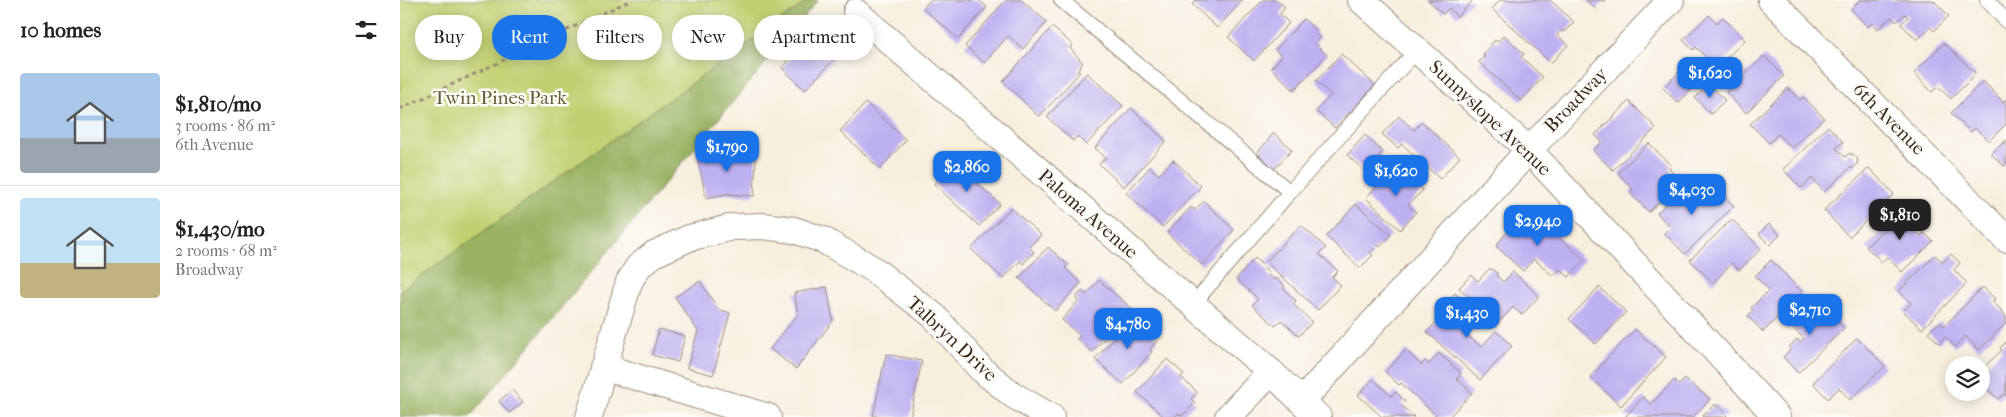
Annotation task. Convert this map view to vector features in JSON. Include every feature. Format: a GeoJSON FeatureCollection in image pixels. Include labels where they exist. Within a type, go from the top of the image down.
{"type":"FeatureCollection","features":[{"type":"Feature","properties":{"kind":"street","name":"Sunnyslope Avenue"},"geometry":{"type":"LineString","coordinates":[[1361,0],[1529,150],[1777,417]]}},
{"type":"Feature","properties":{"kind":"street","name":"Broadway"},"geometry":{"type":"LineString","coordinates":[[1310,409],[1529,150],[1671,0]]}},
{"type":"Feature","properties":{"kind":"street","name":"6th Avenue"},"geometry":{"type":"LineString","coordinates":[[1771,0],[2006,239]]}},
{"type":"Feature","properties":{"kind":"street","name":"Paloma Avenue"},"geometry":{"type":"LineString","coordinates":[[856,12],[1271,372],[1310,409]]}},
{"type":"Feature","properties":{"kind":"street","name":"Talbryn Drive"},"geometry":{"type":"LineString","coordinates":[[589,417],[629,282],[638,267],[654,254],[689,238],[733,227],[763,226],[794,230],[823,240],[873,269],[934,316],[981,369],[1013,395],[1051,417]]}},
{"type":"Feature","properties":{"kind":"street"},"geometry":{"type":"LineString","coordinates":[[603,367],[768,417]]}},
{"type":"Feature","properties":{"kind":"street"},"geometry":{"type":"LineString","coordinates":[[1228,417],[1271,372]]}},
{"type":"Feature","properties":{"kind":"lane"},"geometry":{"type":"LineString","coordinates":[[1061,0],[1290,192]]}},
{"type":"Feature","properties":{"kind":"lane"},"geometry":{"type":"LineString","coordinates":[[1987,0],[2006,21]]}},
{"type":"Feature","properties":{"kind":"lane"},"geometry":{"type":"LineString","coordinates":[[1193,304],[1417,50]]}},
{"type":"Feature","properties":{"kind":"path"},"geometry":{"type":"LineString","coordinates":[[400,109],[631,0]]}},
{"type":"Feature","properties":{"kind":"green space","name":"Twin Pines Park"},"geometry":{"type":"Polygon","coordinates":[[[400,0],[809,0],[788,15],[754,15],[754,39],[744,46],[744,15],[672,15],[672,60],[725,60],[400,291],[400,0]]]}},
{"type":"Feature","properties":{"kind":"green space"},"geometry":{"type":"Polygon","coordinates":[[[809,0],[818,0],[805,15],[788,15],[809,0]]]}},
{"type":"Feature","properties":{"kind":"green space"},"geometry":{"type":"Polygon","coordinates":[[[754,39],[754,60],[768,60],[470,417],[400,417],[400,291],[725,60],[744,60],[744,46],[754,39]]]}},
{"type":"Feature","properties":{"kind":"building"},"geometry":{"type":"Polygon","coordinates":[[[930,0],[979,0],[987,7],[958,39],[923,8],[930,0]]]}},
{"type":"Feature","properties":{"kind":"building"},"geometry":{"type":"Polygon","coordinates":[[[1006,0],[1021,0],[1047,22],[1023,49],[1008,36],[984,63],[965,46],[1006,0]]]}},
{"type":"Feature","properties":{"kind":"building"},"geometry":{"type":"Polygon","coordinates":[[[1196,0],[1243,0],[1217,28],[1192,4],[1196,0]]]}},
{"type":"Feature","properties":{"kind":"building"},"geometry":{"type":"Polygon","coordinates":[[[1263,0],[1277,0],[1285,7],[1280,14],[1289,23],[1254,61],[1228,37],[1263,0]]]}},
{"type":"Feature","properties":{"kind":"building"},"geometry":{"type":"Polygon","coordinates":[[[1428,0],[1473,0],[1457,17],[1449,8],[1443,14],[1428,0]]]}},
{"type":"Feature","properties":{"kind":"building"},"geometry":{"type":"Polygon","coordinates":[[[1500,0],[1550,0],[1574,22],[1564,32],[1562,30],[1557,35],[1568,45],[1551,63],[1492,9],[1500,0]]]}},
{"type":"Feature","properties":{"kind":"building"},"geometry":{"type":"Polygon","coordinates":[[[1586,0],[1605,0],[1596,9],[1586,0]]]}},
{"type":"Feature","properties":{"kind":"building"},"geometry":{"type":"Polygon","coordinates":[[[1860,0],[1933,0],[1949,16],[1934,31],[1930,27],[1917,40],[1901,24],[1908,17],[1905,14],[1896,22],[1891,17],[1878,29],[1872,23],[1868,27],[1851,9],[1860,0]]]}},
{"type":"Feature","properties":{"kind":"building"},"geometry":{"type":"Polygon","coordinates":[[[1709,15],[1717,23],[1723,17],[1745,40],[1716,68],[1696,47],[1693,50],[1683,40],[1709,15]]]}},
{"type":"Feature","properties":{"kind":"building"},"geometry":{"type":"Polygon","coordinates":[[[1304,19],[1317,31],[1315,33],[1320,38],[1315,43],[1327,55],[1294,90],[1271,68],[1282,56],[1275,50],[1304,19]]]}},
{"type":"Feature","properties":{"kind":"building"},"geometry":{"type":"Polygon","coordinates":[[[1052,27],[1073,45],[1070,48],[1083,63],[1077,70],[1080,72],[1039,117],[1003,81],[1052,27]]]}},
{"type":"Feature","properties":{"kind":"building"},"geometry":{"type":"Polygon","coordinates":[[[1504,35],[1524,54],[1521,57],[1543,77],[1521,101],[1479,62],[1495,40],[1497,42],[1504,35]]]}},
{"type":"Feature","properties":{"kind":"building"},"geometry":{"type":"Polygon","coordinates":[[[1944,43],[1976,74],[1951,99],[1938,87],[1932,92],[1914,73],[1944,43]]]}},
{"type":"Feature","properties":{"kind":"building"},"geometry":{"type":"Polygon","coordinates":[[[1341,54],[1375,85],[1335,128],[1316,111],[1331,95],[1316,81],[1341,54]]]}},
{"type":"Feature","properties":{"kind":"building"},"geometry":{"type":"Polygon","coordinates":[[[1764,56],[1784,76],[1746,113],[1726,92],[1764,56]]]}},
{"type":"Feature","properties":{"kind":"building"},"geometry":{"type":"Polygon","coordinates":[[[789,60],[833,60],[805,90],[782,68],[789,60]]]}},
{"type":"Feature","properties":{"kind":"building"},"geometry":{"type":"Polygon","coordinates":[[[1681,70],[1696,85],[1678,103],[1663,88],[1681,70]]]}},
{"type":"Feature","properties":{"kind":"building"},"geometry":{"type":"Polygon","coordinates":[[[1087,73],[1123,106],[1086,145],[1077,136],[1073,141],[1047,117],[1087,73]]]}},
{"type":"Feature","properties":{"kind":"building"},"geometry":{"type":"Polygon","coordinates":[[[1983,81],[2003,102],[2006,99],[2006,124],[1989,141],[1975,128],[1971,132],[1951,113],[1983,81]]]}},
{"type":"Feature","properties":{"kind":"building"},"geometry":{"type":"Polygon","coordinates":[[[1709,84],[1725,100],[1711,114],[1695,98],[1709,84]]]}},
{"type":"Feature","properties":{"kind":"building"},"geometry":{"type":"Polygon","coordinates":[[[1788,88],[1800,100],[1804,97],[1824,118],[1792,148],[1778,134],[1769,143],[1750,124],[1788,88]]]}},
{"type":"Feature","properties":{"kind":"building"},"geometry":{"type":"Polygon","coordinates":[[[1629,101],[1656,128],[1613,170],[1593,151],[1602,142],[1595,135],[1629,101]]]}},
{"type":"Feature","properties":{"kind":"building"},"geometry":{"type":"Polygon","coordinates":[[[866,103],[906,140],[880,169],[840,131],[866,103]]]}},
{"type":"Feature","properties":{"kind":"building"},"geometry":{"type":"Polygon","coordinates":[[[1131,108],[1166,141],[1124,187],[1099,164],[1106,158],[1095,148],[1131,108]]]}},
{"type":"Feature","properties":{"kind":"building"},"geometry":{"type":"Polygon","coordinates":[[[1399,116],[1414,130],[1422,122],[1460,157],[1440,179],[1402,144],[1398,148],[1382,134],[1399,116]]]}},
{"type":"Feature","properties":{"kind":"building"},"geometry":{"type":"Polygon","coordinates":[[[1828,126],[1843,142],[1836,148],[1845,157],[1848,154],[1853,154],[1858,159],[1857,164],[1852,169],[1851,167],[1824,192],[1812,178],[1801,188],[1783,169],[1828,126]]]}},
{"type":"Feature","properties":{"kind":"building"},"geometry":{"type":"Polygon","coordinates":[[[1274,133],[1292,150],[1274,169],[1257,153],[1274,133]]]}},
{"type":"Feature","properties":{"kind":"building"},"geometry":{"type":"Polygon","coordinates":[[[1365,135],[1383,152],[1365,171],[1347,155],[1365,135]]]}},
{"type":"Feature","properties":{"kind":"building"},"geometry":{"type":"Polygon","coordinates":[[[2006,140],[2006,164],[2004,166],[1991,154],[2006,140]]]}},
{"type":"Feature","properties":{"kind":"building"},"geometry":{"type":"Polygon","coordinates":[[[1649,143],[1671,166],[1669,169],[1681,181],[1649,212],[1630,193],[1633,189],[1618,173],[1649,143]]]}},
{"type":"Feature","properties":{"kind":"building"},"geometry":{"type":"Polygon","coordinates":[[[738,147],[740,157],[756,158],[754,196],[725,194],[706,198],[697,155],[738,147]]]}},
{"type":"Feature","properties":{"kind":"building"},"geometry":{"type":"Polygon","coordinates":[[[957,159],[977,177],[974,180],[1000,204],[979,226],[934,184],[957,159]]]}},
{"type":"Feature","properties":{"kind":"building"},"geometry":{"type":"Polygon","coordinates":[[[1173,160],[1201,186],[1163,227],[1126,193],[1150,167],[1159,175],[1173,160]]]}},
{"type":"Feature","properties":{"kind":"building"},"geometry":{"type":"Polygon","coordinates":[[[1396,165],[1423,190],[1408,205],[1416,212],[1400,230],[1366,198],[1396,165]]]}},
{"type":"Feature","properties":{"kind":"building"},"geometry":{"type":"Polygon","coordinates":[[[1869,168],[1894,194],[1849,237],[1824,210],[1869,168]]]}},
{"type":"Feature","properties":{"kind":"building"},"geometry":{"type":"Polygon","coordinates":[[[1688,182],[1707,202],[1719,190],[1734,206],[1685,254],[1664,233],[1670,227],[1657,213],[1688,182]]]}},
{"type":"Feature","properties":{"kind":"building"},"geometry":{"type":"Polygon","coordinates":[[[1204,201],[1234,230],[1202,265],[1167,233],[1191,207],[1195,210],[1204,201]]]}},
{"type":"Feature","properties":{"kind":"building"},"geometry":{"type":"Polygon","coordinates":[[[1356,204],[1391,235],[1380,247],[1378,245],[1370,253],[1373,255],[1360,268],[1326,236],[1356,204]]]}},
{"type":"Feature","properties":{"kind":"building"},"geometry":{"type":"Polygon","coordinates":[[[1011,208],[1041,235],[1029,247],[1034,252],[1023,264],[1020,261],[1003,279],[971,249],[1011,208]]]}},
{"type":"Feature","properties":{"kind":"building"},"geometry":{"type":"Polygon","coordinates":[[[1905,208],[1920,223],[1914,229],[1921,236],[1924,233],[1933,241],[1902,272],[1887,257],[1882,262],[1866,247],[1905,208]]]}},
{"type":"Feature","properties":{"kind":"building"},"geometry":{"type":"Polygon","coordinates":[[[1530,210],[1584,260],[1569,277],[1560,269],[1553,276],[1534,259],[1523,271],[1496,246],[1515,222],[1517,223],[1530,210]]]}},
{"type":"Feature","properties":{"kind":"building"},"geometry":{"type":"Polygon","coordinates":[[[1732,219],[1761,249],[1739,270],[1732,263],[1713,283],[1690,260],[1732,219]]]}},
{"type":"Feature","properties":{"kind":"building"},"geometry":{"type":"Polygon","coordinates":[[[1769,224],[1780,235],[1770,245],[1759,234],[1769,224]]]}},
{"type":"Feature","properties":{"kind":"building"},"geometry":{"type":"Polygon","coordinates":[[[1301,225],[1326,248],[1319,254],[1338,271],[1332,277],[1341,285],[1318,310],[1266,262],[1301,225]]]}},
{"type":"Feature","properties":{"kind":"building"},"geometry":{"type":"Polygon","coordinates":[[[1048,247],[1068,265],[1065,268],[1081,283],[1055,311],[1019,278],[1048,247]]]}},
{"type":"Feature","properties":{"kind":"building"},"geometry":{"type":"Polygon","coordinates":[[[1951,254],[1960,263],[1954,270],[1967,283],[1922,329],[1903,311],[1911,303],[1899,291],[1935,255],[1943,262],[1951,254]]]}},
{"type":"Feature","properties":{"kind":"building"},"geometry":{"type":"Polygon","coordinates":[[[1255,258],[1269,272],[1267,274],[1274,280],[1276,278],[1285,286],[1283,288],[1296,301],[1293,304],[1312,322],[1299,336],[1281,320],[1275,326],[1252,305],[1258,299],[1236,279],[1255,258]]]}},
{"type":"Feature","properties":{"kind":"building"},"geometry":{"type":"Polygon","coordinates":[[[1771,260],[1803,293],[1763,332],[1748,316],[1753,310],[1751,308],[1769,290],[1755,276],[1771,260]]]}},
{"type":"Feature","properties":{"kind":"building"},"geometry":{"type":"Polygon","coordinates":[[[1489,269],[1497,273],[1497,276],[1503,282],[1513,272],[1539,296],[1522,315],[1513,307],[1498,323],[1459,288],[1471,275],[1478,281],[1489,269]]]}},
{"type":"Feature","properties":{"kind":"building"},"geometry":{"type":"Polygon","coordinates":[[[1099,280],[1132,309],[1092,352],[1077,339],[1080,336],[1062,320],[1078,301],[1075,298],[1082,291],[1086,295],[1099,280]]]}},
{"type":"Feature","properties":{"kind":"building"},"geometry":{"type":"Polygon","coordinates":[[[700,281],[718,309],[730,313],[713,375],[687,368],[698,331],[675,297],[700,281]]]}},
{"type":"Feature","properties":{"kind":"building"},"geometry":{"type":"Polygon","coordinates":[[[827,287],[833,321],[796,369],[770,349],[798,314],[794,293],[827,287]]]}},
{"type":"Feature","properties":{"kind":"building"},"geometry":{"type":"Polygon","coordinates":[[[1599,287],[1626,312],[1596,344],[1569,319],[1599,287]]]}},
{"type":"Feature","properties":{"kind":"building"},"geometry":{"type":"Polygon","coordinates":[[[1983,287],[1995,299],[1992,301],[2003,312],[2006,317],[2006,323],[1979,350],[1965,336],[1955,347],[1945,337],[1939,343],[1928,332],[1940,322],[1944,326],[1983,287]]]}},
{"type":"Feature","properties":{"kind":"building"},"geometry":{"type":"Polygon","coordinates":[[[1455,293],[1474,311],[1459,328],[1481,347],[1496,331],[1512,346],[1480,380],[1427,332],[1442,316],[1437,312],[1455,293]]]}},
{"type":"Feature","properties":{"kind":"building"},"geometry":{"type":"Polygon","coordinates":[[[1802,303],[1823,324],[1832,315],[1844,328],[1798,373],[1783,357],[1797,339],[1800,342],[1804,339],[1785,320],[1802,303]]]}},
{"type":"Feature","properties":{"kind":"building"},"geometry":{"type":"Polygon","coordinates":[[[1136,317],[1155,334],[1153,335],[1158,340],[1150,349],[1152,352],[1123,384],[1095,359],[1128,323],[1129,325],[1136,317]]]}},
{"type":"Feature","properties":{"kind":"building"},"geometry":{"type":"Polygon","coordinates":[[[659,329],[685,336],[678,362],[652,355],[659,329]]]}},
{"type":"Feature","properties":{"kind":"building"},"geometry":{"type":"Polygon","coordinates":[[[1635,329],[1666,357],[1621,406],[1590,377],[1635,329]]]}},
{"type":"Feature","properties":{"kind":"building"},"geometry":{"type":"Polygon","coordinates":[[[1857,338],[1885,366],[1850,400],[1839,388],[1828,399],[1813,383],[1857,338]]]}},
{"type":"Feature","properties":{"kind":"building"},"geometry":{"type":"Polygon","coordinates":[[[2006,342],[2006,396],[2004,394],[1998,399],[1990,391],[1990,361],[2002,350],[2000,348],[2006,342]]]}},
{"type":"Feature","properties":{"kind":"building"},"geometry":{"type":"Polygon","coordinates":[[[1406,350],[1421,365],[1425,361],[1429,364],[1439,353],[1461,373],[1457,379],[1472,393],[1449,417],[1438,417],[1401,383],[1399,385],[1385,372],[1406,350]]]}},
{"type":"Feature","properties":{"kind":"building"},"geometry":{"type":"Polygon","coordinates":[[[886,354],[922,361],[910,417],[873,416],[886,354]]]}},
{"type":"Feature","properties":{"kind":"building"},"geometry":{"type":"Polygon","coordinates":[[[1167,359],[1184,374],[1181,377],[1197,392],[1191,399],[1195,403],[1182,416],[1178,413],[1175,417],[1164,417],[1137,392],[1167,359]]]}},
{"type":"Feature","properties":{"kind":"building"},"geometry":{"type":"Polygon","coordinates":[[[1373,379],[1391,396],[1396,392],[1405,401],[1401,405],[1414,417],[1382,417],[1358,395],[1373,379]]]}},
{"type":"Feature","properties":{"kind":"building"},"geometry":{"type":"Polygon","coordinates":[[[1685,379],[1710,399],[1693,417],[1625,417],[1643,397],[1651,404],[1674,380],[1679,385],[1685,379]]]}},
{"type":"Feature","properties":{"kind":"building"},"geometry":{"type":"Polygon","coordinates":[[[512,390],[523,402],[509,413],[499,401],[512,390]]]}},
{"type":"Feature","properties":{"kind":"building"},"geometry":{"type":"Polygon","coordinates":[[[1714,405],[1717,405],[1725,412],[1727,417],[1702,417],[1714,405]]]}}]}
